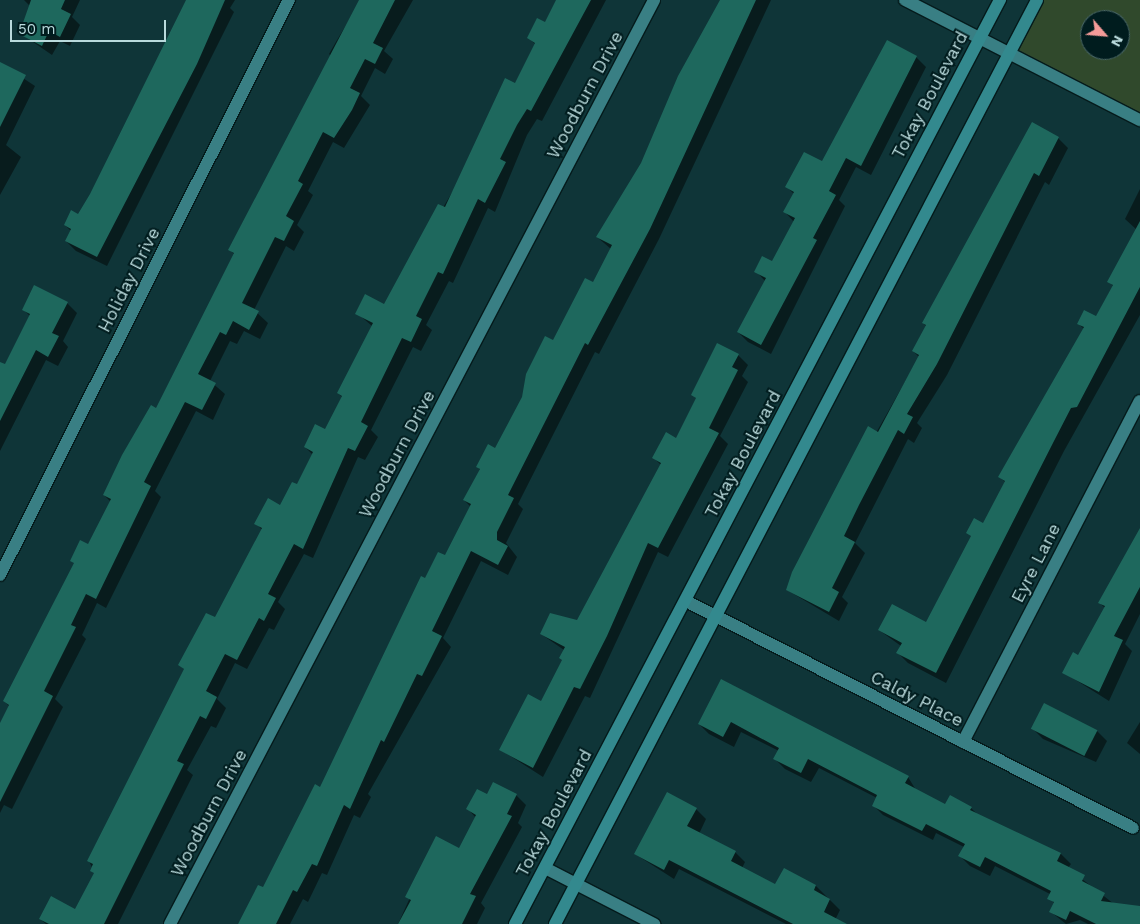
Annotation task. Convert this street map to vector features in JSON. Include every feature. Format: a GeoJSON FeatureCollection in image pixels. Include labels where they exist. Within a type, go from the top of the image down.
{"type":"FeatureCollection","features":[{"type":"Feature","properties":{"kind":"street","name":"Holiday Drive"},"geometry":{"type":"LineString","coordinates":[[0,575],[289,0]]}},
{"type":"Feature","properties":{"kind":"street","name":"Woodburn Drive"},"geometry":{"type":"LineString","coordinates":[[170,924],[654,0]]}},
{"type":"Feature","properties":{"kind":"street"},"geometry":{"type":"LineString","coordinates":[[905,0],[1140,120]]}},
{"type":"Feature","properties":{"kind":"street","name":"Tokay Boulevard"},"geometry":{"type":"LineString","coordinates":[[515,924],[1000,0]]}},
{"type":"Feature","properties":{"kind":"street"},"geometry":{"type":"LineString","coordinates":[[555,924],[717,617],[1037,0]]}},
{"type":"Feature","properties":{"kind":"street","name":"Eyre Lane"},"geometry":{"type":"LineString","coordinates":[[964,742],[1140,401]]}},
{"type":"Feature","properties":{"kind":"street","name":"Caldy Place"},"geometry":{"type":"LineString","coordinates":[[686,601],[1132,828]]}},
{"type":"Feature","properties":{"kind":"street"},"geometry":{"type":"LineString","coordinates":[[545,868],[654,924]]}},
{"type":"Feature","properties":{"kind":"green space"},"geometry":{"type":"Polygon","coordinates":[[[1037,0],[1140,0],[1140,120],[1010,53],[1037,0]]]}},
{"type":"Feature","properties":{"kind":"building"},"geometry":{"type":"Polygon","coordinates":[[[31,0],[65,0],[61,9],[71,14],[60,37],[49,31],[42,46],[19,34],[31,0]]]}},
{"type":"Feature","properties":{"kind":"building"},"geometry":{"type":"Polygon","coordinates":[[[186,0],[225,0],[197,64],[97,257],[65,241],[71,229],[64,225],[71,210],[78,214],[90,194],[186,0]]]}},
{"type":"Feature","properties":{"kind":"building"},"geometry":{"type":"Polygon","coordinates":[[[359,0],[395,0],[373,43],[383,48],[375,64],[365,59],[350,88],[360,93],[352,110],[334,138],[323,132],[298,181],[303,184],[286,216],[294,221],[284,241],[275,237],[242,303],[259,311],[249,330],[233,321],[226,335],[220,332],[198,374],[216,383],[202,410],[185,402],[144,482],[151,486],[96,599],[86,594],[71,625],[76,627],[44,691],[53,696],[0,802],[0,723],[9,705],[3,701],[74,563],[70,561],[80,540],[88,544],[111,499],[103,495],[122,455],[151,405],[156,408],[234,253],[228,250],[359,0]]]}},
{"type":"Feature","properties":{"kind":"building"},"geometry":{"type":"Polygon","coordinates":[[[556,0],[591,0],[531,111],[527,109],[517,125],[500,159],[506,162],[485,203],[478,199],[443,274],[438,272],[416,316],[422,319],[411,342],[402,338],[361,422],[368,426],[355,451],[348,448],[303,549],[294,544],[268,594],[276,598],[264,621],[259,618],[237,660],[225,654],[206,691],[217,697],[206,719],[200,716],[177,761],[184,764],[104,924],[49,924],[39,919],[51,896],[75,909],[94,873],[90,871],[93,864],[87,861],[184,669],[178,665],[206,613],[215,617],[262,528],[254,524],[268,498],[280,505],[292,482],[297,484],[313,452],[304,447],[315,424],[325,429],[342,396],[337,393],[373,323],[355,314],[365,294],[384,304],[438,204],[445,207],[505,78],[515,83],[535,43],[527,38],[537,18],[545,22],[556,0]]]}},
{"type":"Feature","properties":{"kind":"building"},"geometry":{"type":"Polygon","coordinates":[[[720,0],[756,0],[650,229],[588,345],[585,343],[508,495],[514,498],[497,532],[497,540],[508,546],[498,565],[471,551],[432,631],[442,636],[422,676],[417,674],[384,742],[381,740],[350,809],[344,805],[317,866],[312,864],[297,892],[293,890],[276,924],[238,924],[258,885],[263,887],[315,784],[320,787],[421,576],[425,578],[438,552],[445,555],[471,504],[463,500],[480,469],[476,467],[488,444],[495,448],[522,397],[526,374],[545,336],[553,340],[585,278],[593,282],[612,245],[596,237],[641,163],[678,76],[720,0]]]}},
{"type":"Feature","properties":{"kind":"building"},"geometry":{"type":"Polygon","coordinates":[[[887,40],[917,56],[861,166],[846,158],[829,191],[836,195],[813,238],[817,240],[761,345],[737,332],[766,278],[754,272],[762,256],[772,261],[795,218],[783,212],[794,192],[785,187],[804,152],[822,161],[887,40]]]}},
{"type":"Feature","properties":{"kind":"building"},"geometry":{"type":"Polygon","coordinates":[[[0,62],[26,75],[0,127],[0,62]]]}},
{"type":"Feature","properties":{"kind":"building"},"geometry":{"type":"Polygon","coordinates":[[[1032,122],[1059,137],[1039,176],[1034,173],[937,364],[907,414],[913,417],[904,434],[898,430],[859,505],[844,536],[855,542],[832,588],[839,592],[829,612],[786,590],[792,572],[868,426],[878,432],[919,355],[912,351],[926,325],[922,323],[1032,122]]]}},
{"type":"Feature","properties":{"kind":"building"},"geometry":{"type":"Polygon","coordinates":[[[1140,221],[1140,287],[1077,407],[1071,408],[936,673],[896,653],[902,643],[878,630],[892,604],[926,622],[971,536],[966,533],[974,518],[983,523],[1005,481],[998,477],[1084,327],[1077,324],[1084,310],[1096,316],[1113,285],[1107,282],[1140,221]]]}},
{"type":"Feature","properties":{"kind":"building"},"geometry":{"type":"Polygon","coordinates":[[[34,285],[68,302],[52,333],[59,336],[48,357],[36,350],[0,421],[0,362],[5,364],[30,314],[22,310],[34,285]]]}},
{"type":"Feature","properties":{"kind":"building"},"geometry":{"type":"Polygon","coordinates":[[[717,343],[739,354],[732,367],[738,370],[709,428],[719,433],[658,548],[648,543],[607,636],[580,689],[574,687],[533,768],[499,750],[528,694],[541,701],[562,660],[559,658],[565,647],[540,634],[550,613],[577,620],[661,463],[652,458],[666,432],[676,438],[696,398],[691,395],[717,343]]]}},
{"type":"Feature","properties":{"kind":"building"},"geometry":{"type":"Polygon","coordinates":[[[1140,528],[1140,587],[1114,636],[1123,640],[1099,692],[1062,673],[1073,652],[1078,655],[1105,606],[1098,603],[1140,528]]]}},
{"type":"Feature","properties":{"kind":"building"},"geometry":{"type":"Polygon","coordinates":[[[721,679],[909,776],[905,783],[945,804],[950,795],[972,807],[970,810],[1061,853],[1057,861],[1085,875],[1082,881],[1105,893],[1101,901],[1140,906],[1140,924],[1096,924],[1070,911],[1066,920],[1049,912],[1054,902],[1047,899],[1051,891],[985,857],[980,867],[958,856],[965,844],[926,824],[922,831],[872,806],[877,795],[808,759],[801,773],[773,759],[779,748],[731,722],[723,737],[698,724],[721,679]]]}},
{"type":"Feature","properties":{"kind":"building"},"geometry":{"type":"Polygon","coordinates":[[[1044,703],[1097,730],[1084,756],[1031,729],[1044,703]]]}},
{"type":"Feature","properties":{"kind":"building"},"geometry":{"type":"Polygon","coordinates":[[[493,782],[517,794],[507,814],[512,816],[470,894],[476,896],[462,924],[398,924],[411,900],[405,897],[436,836],[459,848],[476,815],[466,809],[477,789],[487,794],[493,782]]]}},
{"type":"Feature","properties":{"kind":"building"},"geometry":{"type":"Polygon","coordinates":[[[667,792],[697,808],[687,826],[736,851],[731,861],[775,884],[784,868],[816,885],[814,890],[830,899],[824,912],[847,924],[793,924],[669,860],[664,870],[634,854],[667,792]]]}}]}
